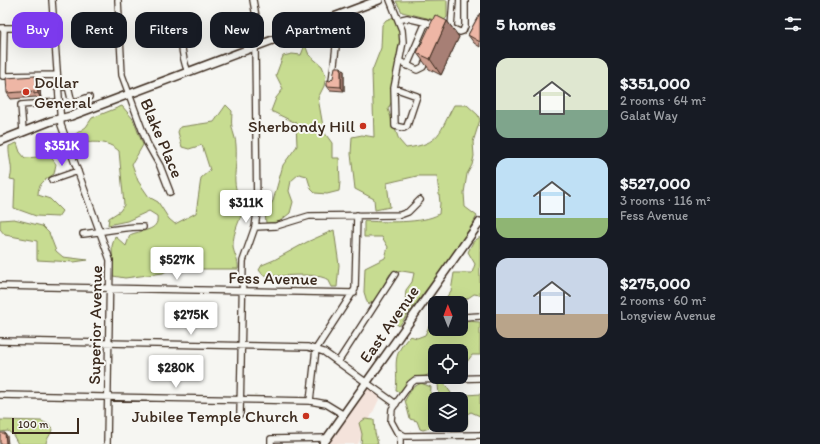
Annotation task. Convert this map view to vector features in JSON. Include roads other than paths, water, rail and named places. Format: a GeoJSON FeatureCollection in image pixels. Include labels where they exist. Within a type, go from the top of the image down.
{"type":"FeatureCollection","features":[{"type":"Feature","properties":{"kind":"main road"},"geometry":{"type":"LineString","coordinates":[[346,12],[374,1]]}},
{"type":"Feature","properties":{"kind":"main road"},"geometry":{"type":"LineString","coordinates":[[0,141],[250,48]]}},
{"type":"Feature","properties":{"kind":"main road","name":"East Avenue"},"geometry":{"type":"LineString","coordinates":[[325,441],[480,222]]}},
{"type":"Feature","properties":{"kind":"street","name":"Superior Avenue"},"geometry":{"type":"LineString","coordinates":[[52,0],[52,12]]}},
{"type":"Feature","properties":{"kind":"street","name":"Blake Place"},"geometry":{"type":"LineString","coordinates":[[118,0],[122,75],[147,143],[160,166],[170,192]]}},
{"type":"Feature","properties":{"kind":"street"},"geometry":{"type":"LineString","coordinates":[[253,0],[254,12]]}},
{"type":"Feature","properties":{"kind":"street"},"geometry":{"type":"LineString","coordinates":[[390,0],[402,30],[403,42],[394,88],[395,126],[404,128],[407,126],[417,96],[394,88]]}},
{"type":"Feature","properties":{"kind":"street"},"geometry":{"type":"LineString","coordinates":[[451,27],[453,0]]}},
{"type":"Feature","properties":{"kind":"street"},"geometry":{"type":"LineString","coordinates":[[398,20],[407,18],[426,22],[441,28],[451,27],[460,32],[463,31],[465,26],[465,0]]}},
{"type":"Feature","properties":{"kind":"street"},"geometry":{"type":"LineString","coordinates":[[407,66],[426,22]]}},
{"type":"Feature","properties":{"kind":"street"},"geometry":{"type":"LineString","coordinates":[[2,28],[3,76],[56,75]]}},
{"type":"Feature","properties":{"kind":"street","name":"Superior Avenue"},"geometry":{"type":"LineString","coordinates":[[54,48],[60,119],[110,260],[107,444]]}},
{"type":"Feature","properties":{"kind":"street"},"geometry":{"type":"LineString","coordinates":[[182,48],[188,72]]}},
{"type":"Feature","properties":{"kind":"street"},"geometry":{"type":"LineString","coordinates":[[240,414],[243,261],[255,227],[257,190],[258,48]]}},
{"type":"Feature","properties":{"kind":"street"},"geometry":{"type":"LineString","coordinates":[[332,81],[336,48]]}},
{"type":"Feature","properties":{"kind":"street"},"geometry":{"type":"LineString","coordinates":[[399,61],[417,70],[425,64],[430,51]]}},
{"type":"Feature","properties":{"kind":"street"},"geometry":{"type":"LineString","coordinates":[[57,88],[68,86],[72,103],[89,97]]}},
{"type":"Feature","properties":{"kind":"street"},"geometry":{"type":"LineString","coordinates":[[23,132],[21,105],[58,102]]}},
{"type":"Feature","properties":{"kind":"street"},"geometry":{"type":"LineString","coordinates":[[52,180],[78,171]]}},
{"type":"Feature","properties":{"kind":"street"},"geometry":{"type":"LineString","coordinates":[[255,227],[276,226],[310,216],[396,215],[408,212],[420,200]]}},
{"type":"Feature","properties":{"kind":"street"},"geometry":{"type":"LineString","coordinates":[[310,401],[316,349],[322,337],[354,293],[356,283],[357,215]]}},
{"type":"Feature","properties":{"kind":"street"},"geometry":{"type":"LineString","coordinates":[[83,234],[115,230],[132,226],[143,227]]}},
{"type":"Feature","properties":{"kind":"street"},"geometry":{"type":"LineString","coordinates":[[338,362],[395,274]]}},
{"type":"Feature","properties":{"kind":"street","name":"Fess Avenue"},"geometry":{"type":"LineString","coordinates":[[0,286],[44,285],[110,289],[354,293]]}},
{"type":"Feature","properties":{"kind":"street"},"geometry":{"type":"LineString","coordinates":[[468,317],[480,316]]}},
{"type":"Feature","properties":{"kind":"street"},"geometry":{"type":"LineString","coordinates":[[0,341],[308,346],[338,362],[396,404]]}},
{"type":"Feature","properties":{"kind":"street"},"geometry":{"type":"LineString","coordinates":[[480,378],[415,380],[410,384],[391,412],[391,421],[394,428],[405,436],[480,435]]}},
{"type":"Feature","properties":{"kind":"street"},"geometry":{"type":"LineString","coordinates":[[0,395],[310,401],[326,404],[344,415]]}},
{"type":"Feature","properties":{"kind":"street"},"geometry":{"type":"LineString","coordinates":[[400,433],[400,444]]}},
{"type":"Feature","properties":{"kind":"street"},"geometry":{"type":"LineString","coordinates":[[271,444],[271,439],[325,441]]}},
{"type":"Feature","properties":{"kind":"place","name":"Dollar General"},"geometry":{"type":"Point","coordinates":[26,92]}},
{"type":"Feature","properties":{"kind":"place","name":"Sherbondy Hill"},"geometry":{"type":"Point","coordinates":[363,126]}},
{"type":"Feature","properties":{"kind":"place","name":"Jubilee Temple Church"},"geometry":{"type":"Point","coordinates":[306,416]}}]}
